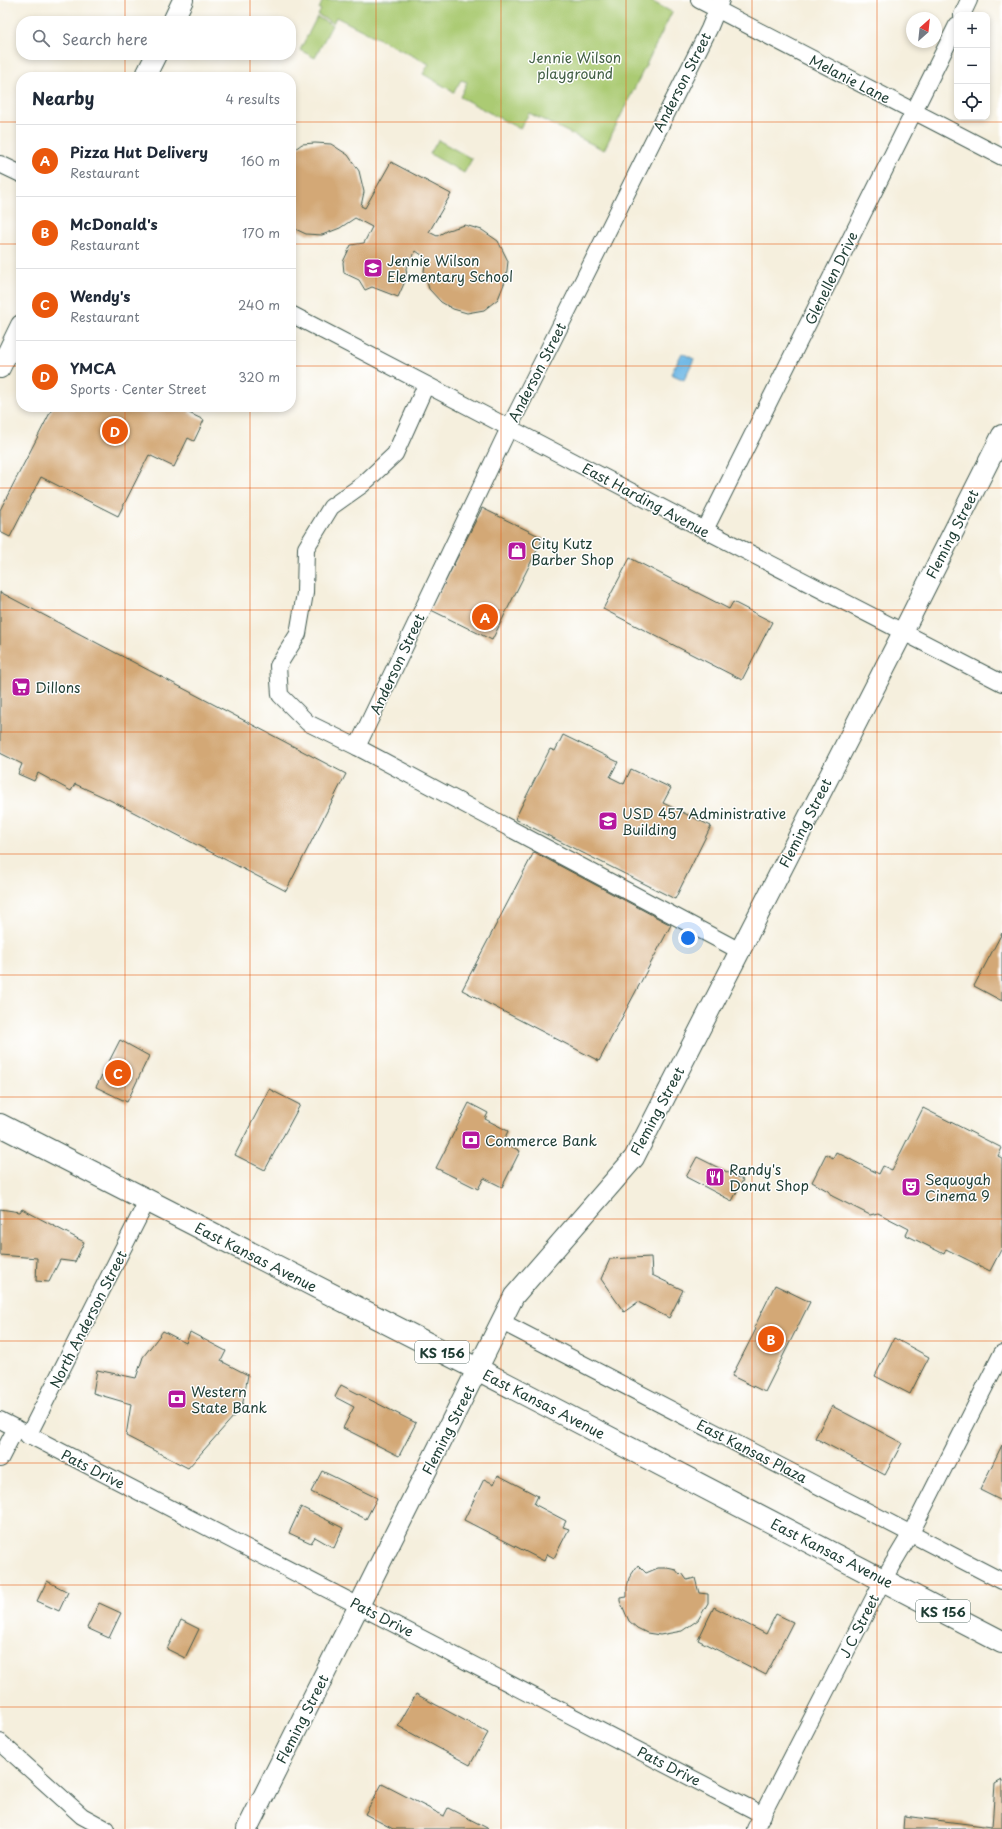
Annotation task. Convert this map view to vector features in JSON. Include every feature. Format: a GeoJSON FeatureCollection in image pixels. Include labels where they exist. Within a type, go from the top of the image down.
{"type":"FeatureCollection","features":[{"type":"Feature","properties":{"kind":"main road","name":"East Kansas Avenue"},"geometry":{"type":"LineString","coordinates":[[0,1125],[478,1370],[1002,1642]]}},
{"type":"Feature","properties":{"kind":"street"},"geometry":{"type":"LineString","coordinates":[[175,16],[183,0]]}},
{"type":"Feature","properties":{"kind":"street","name":"Melanie Lane"},"geometry":{"type":"LineString","coordinates":[[699,0],[719,5],[1002,157]]}},
{"type":"Feature","properties":{"kind":"street"},"geometry":{"type":"LineString","coordinates":[[964,12],[970,0]]}},
{"type":"Feature","properties":{"kind":"street","name":"Anderson Street"},"geometry":{"type":"LineString","coordinates":[[358,747],[509,428],[709,29],[719,5]]}},
{"type":"Feature","properties":{"kind":"street","name":"Glenellen Drive"},"geometry":{"type":"LineString","coordinates":[[705,530],[954,31]]}},
{"type":"Feature","properties":{"kind":"street"},"geometry":{"type":"LineString","coordinates":[[148,72],[154,60]]}},
{"type":"Feature","properties":{"kind":"street"},"geometry":{"type":"LineString","coordinates":[[0,164],[16,172]]}},
{"type":"Feature","properties":{"kind":"street","name":"East Harding Avenue"},"geometry":{"type":"LineString","coordinates":[[296,317],[1002,683]]}},
{"type":"Feature","properties":{"kind":"street"},"geometry":{"type":"LineString","coordinates":[[0,368],[16,335]]}},
{"type":"Feature","properties":{"kind":"street"},"geometry":{"type":"LineString","coordinates":[[426,385],[394,454],[362,485],[331,507],[306,548],[305,593],[298,634],[278,666],[280,695],[308,723],[358,747],[740,951]]}},
{"type":"Feature","properties":{"kind":"street","name":"Fleming Street"},"geometry":{"type":"LineString","coordinates":[[247,1829],[514,1296],[634,1158],[904,632],[1002,435]]}},
{"type":"Feature","properties":{"kind":"street","name":"North Anderson Street"},"geometry":{"type":"LineString","coordinates":[[22,1432],[147,1201]]}},
{"type":"Feature","properties":{"kind":"street","name":"East Kansas Plaza"},"geometry":{"type":"LineString","coordinates":[[502,1322],[1002,1580]]}},
{"type":"Feature","properties":{"kind":"street","name":"J C Street"},"geometry":{"type":"LineString","coordinates":[[755,1829],[883,1580],[911,1533],[1002,1353]]}},
{"type":"Feature","properties":{"kind":"street","name":"Pats Drive"},"geometry":{"type":"LineString","coordinates":[[0,1420],[763,1815]]}},
{"type":"Feature","properties":{"kind":"street"},"geometry":{"type":"LineString","coordinates":[[0,1459],[22,1432]]}},
{"type":"Feature","properties":{"kind":"street"},"geometry":{"type":"LineString","coordinates":[[0,1742],[82,1816],[106,1829]]}},
{"type":"Feature","properties":{"kind":"green space","name":"Jennie Wilson playground"},"geometry":{"type":"Polygon","coordinates":[[[323,0],[649,0],[672,12],[604,150],[529,113],[520,129],[460,97],[467,82],[461,80],[454,92],[423,74],[429,64],[336,17],[333,23],[318,15],[321,10],[319,9],[323,0]]]}},
{"type":"Feature","properties":{"kind":"green space"},"geometry":{"type":"Polygon","coordinates":[[[317,17],[332,25],[315,58],[300,50],[317,17]]]}},
{"type":"Feature","properties":{"kind":"green space"},"geometry":{"type":"Polygon","coordinates":[[[438,140],[472,159],[464,173],[430,154],[438,140]]]}},
{"type":"Feature","properties":{"kind":"water"},"geometry":{"type":"Polygon","coordinates":[[[682,353],[694,359],[684,380],[671,374],[682,353]]]}},
{"type":"Feature","properties":{"kind":"building","name":"Jennie Wilson Elementary School"},"geometry":{"type":"Polygon","coordinates":[[[302,144],[331,144],[348,155],[359,171],[364,192],[361,206],[365,208],[391,162],[451,194],[429,232],[437,236],[448,230],[465,225],[482,230],[498,241],[508,261],[506,279],[498,299],[484,310],[467,313],[453,309],[441,302],[429,289],[424,271],[426,258],[416,251],[406,268],[407,277],[398,297],[372,287],[365,290],[359,280],[344,273],[343,262],[351,245],[364,243],[372,227],[355,218],[340,228],[322,235],[306,234],[296,229],[296,148],[302,144]]]}},
{"type":"Feature","properties":{"kind":"building"},"geometry":{"type":"Polygon","coordinates":[[[50,412],[190,412],[204,420],[194,441],[188,438],[174,467],[149,455],[118,516],[41,477],[10,537],[0,532],[0,510],[50,412]]]}},
{"type":"Feature","properties":{"kind":"building"},"geometry":{"type":"Polygon","coordinates":[[[482,508],[543,538],[492,640],[431,610],[482,508]]]}},
{"type":"Feature","properties":{"kind":"building"},"geometry":{"type":"Polygon","coordinates":[[[630,558],[729,609],[733,602],[772,622],[742,680],[603,609],[630,558]]]}},
{"type":"Feature","properties":{"kind":"building"},"geometry":{"type":"Polygon","coordinates":[[[0,592],[346,774],[286,891],[108,799],[75,784],[71,791],[38,773],[34,781],[18,774],[22,764],[0,753],[0,592]]]}},
{"type":"Feature","properties":{"kind":"building"},"geometry":{"type":"Polygon","coordinates":[[[563,735],[618,762],[610,777],[624,784],[631,769],[671,788],[663,803],[711,826],[675,899],[515,819],[550,749],[555,751],[563,735]]]}},
{"type":"Feature","properties":{"kind":"building"},"geometry":{"type":"Polygon","coordinates":[[[534,852],[671,925],[599,1061],[462,990],[534,852]]]}},
{"type":"Feature","properties":{"kind":"building"},"geometry":{"type":"Polygon","coordinates":[[[1002,933],[1002,1001],[974,986],[1002,933]]]}},
{"type":"Feature","properties":{"kind":"building"},"geometry":{"type":"Polygon","coordinates":[[[120,1040],[149,1056],[127,1102],[96,1087],[120,1040]]]}},
{"type":"Feature","properties":{"kind":"building"},"geometry":{"type":"Polygon","coordinates":[[[269,1089],[300,1105],[265,1170],[235,1155],[269,1089]]]}},
{"type":"Feature","properties":{"kind":"building"},"geometry":{"type":"Polygon","coordinates":[[[469,1103],[488,1113],[485,1119],[508,1131],[503,1142],[520,1151],[502,1187],[484,1178],[478,1189],[436,1168],[469,1103]]]}},
{"type":"Feature","properties":{"kind":"building","name":"Sequoyah Cinema 9"},"geometry":{"type":"Polygon","coordinates":[[[923,1108],[1002,1148],[998,1156],[1002,1158],[1002,1248],[990,1271],[946,1249],[944,1254],[906,1235],[909,1229],[878,1213],[870,1215],[832,1196],[828,1191],[812,1182],[826,1154],[833,1158],[836,1152],[879,1174],[883,1166],[892,1170],[923,1108]]]}},
{"type":"Feature","properties":{"kind":"building"},"geometry":{"type":"Polygon","coordinates":[[[697,1157],[743,1180],[732,1201],[686,1177],[697,1157]]]}},
{"type":"Feature","properties":{"kind":"building"},"geometry":{"type":"Polygon","coordinates":[[[0,1209],[20,1212],[22,1209],[84,1242],[75,1262],[60,1260],[49,1282],[36,1281],[37,1258],[0,1255],[0,1209]]]}},
{"type":"Feature","properties":{"kind":"building"},"geometry":{"type":"Polygon","coordinates":[[[651,1257],[652,1275],[683,1290],[669,1318],[638,1302],[624,1312],[601,1279],[610,1259],[651,1257]]]}},
{"type":"Feature","properties":{"kind":"building"},"geometry":{"type":"Polygon","coordinates":[[[775,1285],[810,1302],[765,1392],[732,1376],[756,1329],[754,1328],[775,1285]]]}},
{"type":"Feature","properties":{"kind":"building"},"geometry":{"type":"Polygon","coordinates":[[[163,1331],[186,1343],[190,1332],[226,1351],[221,1361],[248,1375],[242,1407],[188,1468],[126,1436],[131,1404],[93,1393],[97,1370],[136,1378],[143,1357],[163,1331]]]}},
{"type":"Feature","properties":{"kind":"building"},"geometry":{"type":"Polygon","coordinates":[[[894,1338],[929,1357],[910,1394],[875,1376],[894,1338]]]}},
{"type":"Feature","properties":{"kind":"building"},"geometry":{"type":"Polygon","coordinates":[[[341,1385],[416,1423],[399,1456],[343,1428],[354,1407],[335,1397],[341,1385]]]}},
{"type":"Feature","properties":{"kind":"building"},"geometry":{"type":"Polygon","coordinates":[[[832,1406],[902,1443],[885,1475],[815,1438],[832,1406]]]}},
{"type":"Feature","properties":{"kind":"building"},"geometry":{"type":"Polygon","coordinates":[[[1002,1445],[1002,1501],[980,1490],[1002,1445]]]}},
{"type":"Feature","properties":{"kind":"building"},"geometry":{"type":"Polygon","coordinates":[[[322,1471],[377,1498],[366,1519],[311,1492],[322,1471]]]}},
{"type":"Feature","properties":{"kind":"building"},"geometry":{"type":"Polygon","coordinates":[[[498,1475],[538,1496],[534,1504],[566,1521],[563,1527],[569,1529],[554,1558],[547,1554],[544,1561],[464,1520],[484,1479],[494,1484],[498,1475]]]}},
{"type":"Feature","properties":{"kind":"building"},"geometry":{"type":"Polygon","coordinates":[[[301,1507],[343,1528],[334,1548],[315,1537],[311,1543],[289,1533],[301,1507]]]}},
{"type":"Feature","properties":{"kind":"building"},"geometry":{"type":"Polygon","coordinates":[[[638,1565],[646,1573],[658,1568],[667,1568],[676,1570],[680,1575],[682,1573],[687,1580],[695,1578],[699,1593],[708,1594],[708,1603],[698,1620],[682,1631],[660,1635],[647,1633],[637,1628],[629,1621],[620,1598],[627,1597],[629,1578],[638,1565]]]}},
{"type":"Feature","properties":{"kind":"building"},"geometry":{"type":"Polygon","coordinates":[[[47,1581],[68,1592],[59,1611],[37,1601],[47,1581]]]}},
{"type":"Feature","properties":{"kind":"building"},"geometry":{"type":"Polygon","coordinates":[[[99,1603],[121,1613],[109,1638],[87,1628],[99,1603]]]}},
{"type":"Feature","properties":{"kind":"building"},"geometry":{"type":"Polygon","coordinates":[[[714,1607],[766,1634],[776,1614],[793,1622],[766,1675],[698,1640],[714,1607]]]}},
{"type":"Feature","properties":{"kind":"building"},"geometry":{"type":"Polygon","coordinates":[[[181,1620],[199,1629],[185,1658],[167,1649],[181,1620]]]}},
{"type":"Feature","properties":{"kind":"building"},"geometry":{"type":"Polygon","coordinates":[[[416,1694],[488,1733],[470,1765],[398,1726],[416,1694]]]}},
{"type":"Feature","properties":{"kind":"building"},"geometry":{"type":"Polygon","coordinates":[[[1002,1780],[1002,1829],[903,1829],[904,1816],[992,1827],[995,1784],[1002,1780]]]}},
{"type":"Feature","properties":{"kind":"building"},"geometry":{"type":"Polygon","coordinates":[[[382,1784],[444,1816],[448,1808],[489,1829],[393,1829],[365,1814],[382,1784]]]}},
{"type":"Feature","properties":{"kind":"place","name":"Jennie Wilson Elementary School"},"geometry":{"type":"Point","coordinates":[373,268]}},
{"type":"Feature","properties":{"kind":"place","name":"YMCA"},"geometry":{"type":"Point","coordinates":[115,431]}},
{"type":"Feature","properties":{"kind":"place","name":"City Kutz Barber Shop"},"geometry":{"type":"Point","coordinates":[517,551]}},
{"type":"Feature","properties":{"kind":"place","name":"Pizza Hut Delivery"},"geometry":{"type":"Point","coordinates":[485,617]}},
{"type":"Feature","properties":{"kind":"place","name":"Dillons"},"geometry":{"type":"Point","coordinates":[21,687]}},
{"type":"Feature","properties":{"kind":"place","name":"USD 457 Administrative Building"},"geometry":{"type":"Point","coordinates":[608,821]}},
{"type":"Feature","properties":{"kind":"place","name":"Wendy's"},"geometry":{"type":"Point","coordinates":[118,1073]}},
{"type":"Feature","properties":{"kind":"place","name":"Commerce Bank"},"geometry":{"type":"Point","coordinates":[471,1140]}},
{"type":"Feature","properties":{"kind":"place","name":"Randy's Donut Shop"},"geometry":{"type":"Point","coordinates":[715,1177]}},
{"type":"Feature","properties":{"kind":"place","name":"Sequoyah Cinema 9"},"geometry":{"type":"Point","coordinates":[911,1187]}},
{"type":"Feature","properties":{"kind":"place","name":"McDonald's"},"geometry":{"type":"Point","coordinates":[771,1339]}},
{"type":"Feature","properties":{"kind":"place","name":"Western State Bank"},"geometry":{"type":"Point","coordinates":[177,1399]}}]}
